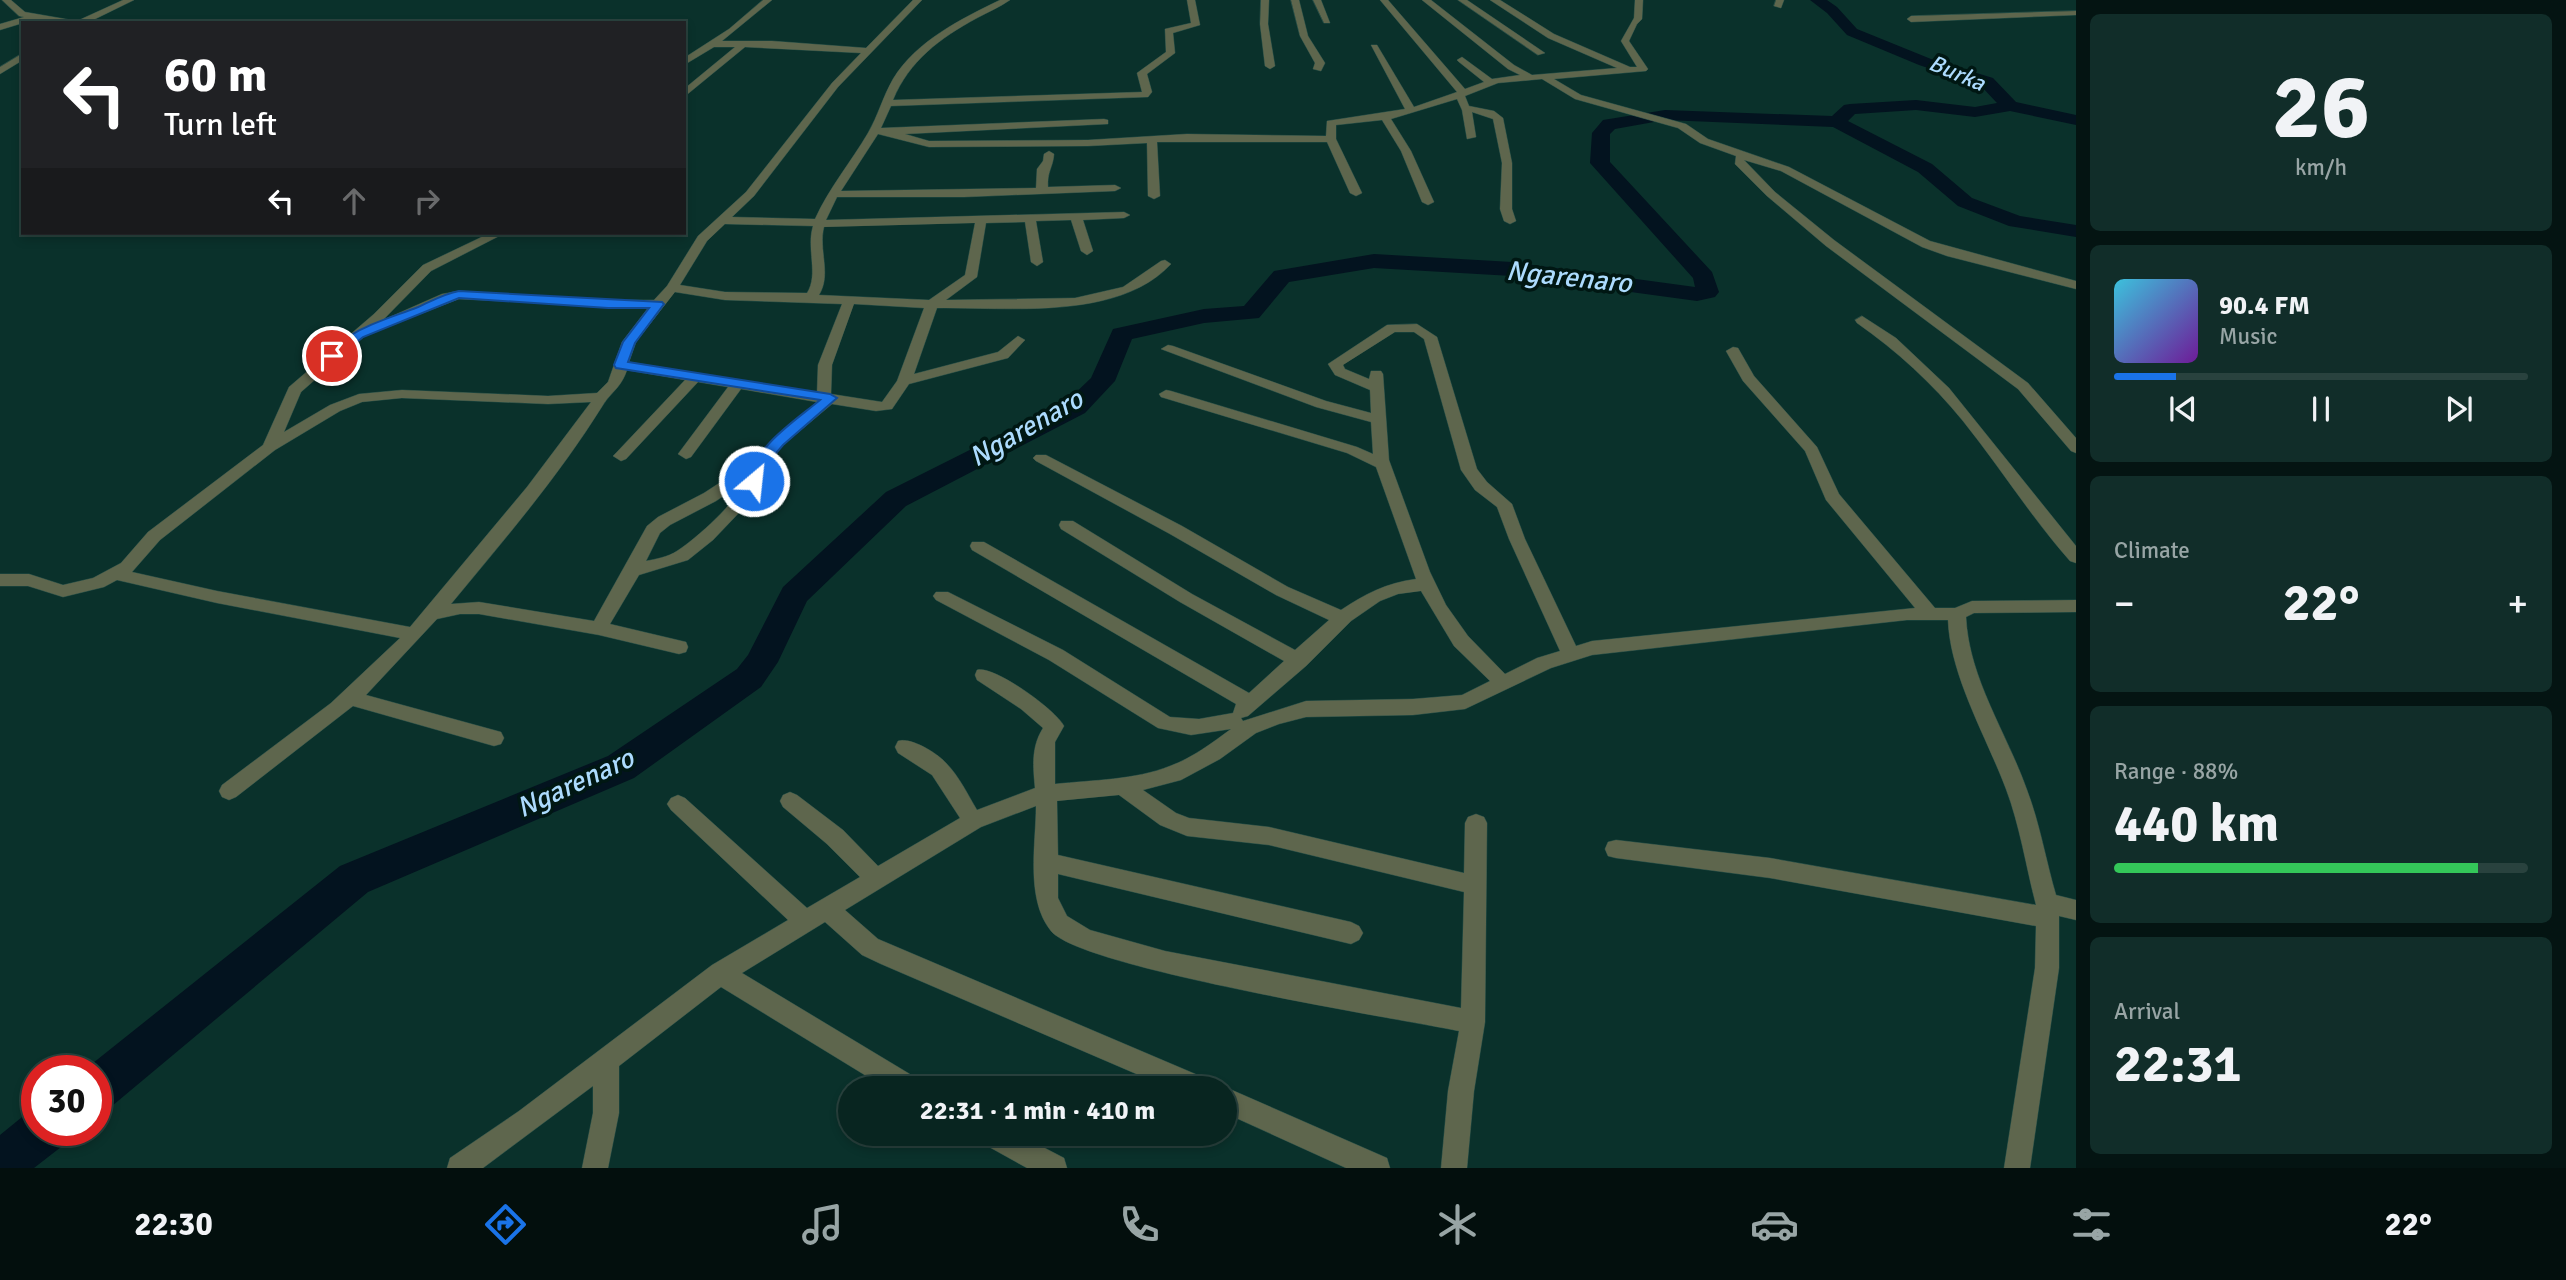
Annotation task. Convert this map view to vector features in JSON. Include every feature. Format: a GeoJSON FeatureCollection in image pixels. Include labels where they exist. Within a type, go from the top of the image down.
{"type":"FeatureCollection","features":[{"type":"Feature","properties":{"kind":"street"},"geometry":{"type":"LineString","coordinates":[[6,0],[11,11],[33,18],[59,21]]}},
{"type":"Feature","properties":{"kind":"street"},"geometry":{"type":"LineString","coordinates":[[82,21],[130,0]]}},
{"type":"Feature","properties":{"kind":"street"},"geometry":{"type":"LineString","coordinates":[[686,61],[732,31],[768,0]]}},
{"type":"Feature","properties":{"kind":"street"},"geometry":{"type":"LineString","coordinates":[[229,790],[350,698],[433,614],[571,442],[601,397],[615,384],[629,342],[672,288],[702,239],[750,194],[835,85],[918,0]]}},
{"type":"Feature","properties":{"kind":"street"},"geometry":{"type":"LineString","coordinates":[[807,298],[820,284],[815,244],[819,224],[834,194],[875,131],[897,79],[934,41],[1006,0]]}},
{"type":"Feature","properties":{"kind":"street"},"geometry":{"type":"LineString","coordinates":[[887,103],[1145,95],[1147,92],[1142,74],[1171,53],[1168,31],[1196,25],[1191,0]]}},
{"type":"Feature","properties":{"kind":"street"},"geometry":{"type":"LineString","coordinates":[[1265,0],[1264,24],[1270,66]]}},
{"type":"Feature","properties":{"kind":"street"},"geometry":{"type":"LineString","coordinates":[[1294,0],[1304,36],[1320,63],[1318,69]]}},
{"type":"Feature","properties":{"kind":"street"},"geometry":{"type":"LineString","coordinates":[[1317,0],[1327,21]]}},
{"type":"Feature","properties":{"kind":"street"},"geometry":{"type":"LineString","coordinates":[[1384,0],[1460,94],[1467,109],[1471,136]]}},
{"type":"Feature","properties":{"kind":"street"},"geometry":{"type":"LineString","coordinates":[[1426,0],[1511,67],[1528,76]]}},
{"type":"Feature","properties":{"kind":"street"},"geometry":{"type":"LineString","coordinates":[[1463,1],[1495,0],[1551,36],[1631,71]]}},
{"type":"Feature","properties":{"kind":"street"},"geometry":{"type":"LineString","coordinates":[[1356,194],[1331,139],[1331,123],[1411,111],[1491,82],[1528,76],[1631,71],[1644,66],[1625,41],[1633,23],[1638,19],[1639,0]]}},
{"type":"Feature","properties":{"kind":"street"},"geometry":{"type":"LineString","coordinates":[[1463,1],[1541,53]]}},
{"type":"Feature","properties":{"kind":"street"},"geometry":{"type":"LineString","coordinates":[[1911,19],[2076,12]]}},
{"type":"Feature","properties":{"kind":"street"},"geometry":{"type":"LineString","coordinates":[[22,21],[33,18]]}},
{"type":"Feature","properties":{"kind":"street"},"geometry":{"type":"LineString","coordinates":[[0,27],[21,21]]}},
{"type":"Feature","properties":{"kind":"street"},"geometry":{"type":"LineString","coordinates":[[712,44],[869,51]]}},
{"type":"Feature","properties":{"kind":"street"},"geometry":{"type":"LineString","coordinates":[[686,92],[743,44]]}},
{"type":"Feature","properties":{"kind":"street"},"geometry":{"type":"LineString","coordinates":[[1374,47],[1411,111]]}},
{"type":"Feature","properties":{"kind":"street"},"geometry":{"type":"LineString","coordinates":[[0,71],[21,57]]}},
{"type":"Feature","properties":{"kind":"street"},"geometry":{"type":"LineString","coordinates":[[1462,60],[1491,82]]}},
{"type":"Feature","properties":{"kind":"street"},"geometry":{"type":"LineString","coordinates":[[1543,76],[1578,97],[1682,125],[1704,141],[1798,175],[1926,244],[2076,285]]}},
{"type":"Feature","properties":{"kind":"street"},"geometry":{"type":"LineString","coordinates":[[1467,109],[1490,113],[1498,118],[1507,163],[1506,209],[1510,221]]}},
{"type":"Feature","properties":{"kind":"street"},"geometry":{"type":"LineString","coordinates":[[1385,117],[1406,151],[1428,202]]}},
{"type":"Feature","properties":{"kind":"street"},"geometry":{"type":"LineString","coordinates":[[875,131],[1104,122]]}},
{"type":"Feature","properties":{"kind":"street"},"geometry":{"type":"LineString","coordinates":[[889,131],[929,144],[1051,144],[1152,139],[1331,139]]}},
{"type":"Feature","properties":{"kind":"street"},"geometry":{"type":"LineString","coordinates":[[1152,139],[1154,196]]}},
{"type":"Feature","properties":{"kind":"street"},"geometry":{"type":"LineString","coordinates":[[1042,191],[1042,169],[1048,162],[1049,154]]}},
{"type":"Feature","properties":{"kind":"street"},"geometry":{"type":"LineString","coordinates":[[1745,156],[1739,159],[1739,162],[1785,207],[1829,243],[2023,386],[2076,448]]}},
{"type":"Feature","properties":{"kind":"street"},"geometry":{"type":"LineString","coordinates":[[834,194],[1115,188]]}},
{"type":"Feature","properties":{"kind":"street"},"geometry":{"type":"LineString","coordinates":[[723,220],[819,224],[1124,215]]}},
{"type":"Feature","properties":{"kind":"street"},"geometry":{"type":"LineString","coordinates":[[1076,217],[1087,251]]}},
{"type":"Feature","properties":{"kind":"street"},"geometry":{"type":"LineString","coordinates":[[1030,219],[1037,262]]}},
{"type":"Feature","properties":{"kind":"street"},"geometry":{"type":"LineString","coordinates":[[620,365],[876,407],[887,406],[904,381],[932,304],[971,277],[981,221]]}},
{"type":"Feature","properties":{"kind":"street"},"geometry":{"type":"LineString","coordinates":[[270,447],[294,390],[359,334],[427,268],[495,235]]}},
{"type":"Feature","properties":{"kind":"street"},"geometry":{"type":"LineString","coordinates":[[672,288],[757,298],[932,304],[1075,302],[1127,290],[1166,264]]}},
{"type":"Feature","properties":{"kind":"street"},"geometry":{"type":"LineString","coordinates":[[359,334],[447,297],[459,295],[608,304],[658,304]]}},
{"type":"Feature","properties":{"kind":"street"},"geometry":{"type":"LineString","coordinates":[[827,398],[825,365],[849,301]]}},
{"type":"Feature","properties":{"kind":"street"},"geometry":{"type":"LineString","coordinates":[[1862,320],[1907,354],[1966,416],[2032,507],[2076,558]]}},
{"type":"Feature","properties":{"kind":"street"},"geometry":{"type":"LineString","coordinates":[[1503,683],[1461,641],[1438,607],[1427,584],[1382,464],[1376,381],[1340,372],[1335,364],[1392,328],[1417,328],[1430,337],[1469,470],[1481,486],[1504,504],[1517,539],[1572,653]]}},
{"type":"Feature","properties":{"kind":"street"},"geometry":{"type":"LineString","coordinates":[[904,381],[1003,355],[1018,340]]}},
{"type":"Feature","properties":{"kind":"street"},"geometry":{"type":"LineString","coordinates":[[1168,349],[1321,404],[1378,419]]}},
{"type":"Feature","properties":{"kind":"street"},"geometry":{"type":"LineString","coordinates":[[1733,351],[1755,386],[1811,450],[1832,496],[1930,614]]}},
{"type":"Feature","properties":{"kind":"street"},"geometry":{"type":"LineString","coordinates":[[621,456],[696,376]]}},
{"type":"Feature","properties":{"kind":"street"},"geometry":{"type":"LineString","coordinates":[[685,454],[738,383]]}},
{"type":"Feature","properties":{"kind":"street"},"geometry":{"type":"LineString","coordinates":[[0,580],[29,580],[63,591],[85,588],[115,574],[127,567],[154,536],[270,447],[335,408],[359,398],[402,394],[516,400],[601,397]]}},
{"type":"Feature","properties":{"kind":"street"},"geometry":{"type":"LineString","coordinates":[[1166,394],[1352,450],[1382,464]]}},
{"type":"Feature","properties":{"kind":"street"},"geometry":{"type":"LineString","coordinates":[[598,628],[633,570],[653,530],[664,521],[710,497],[759,464],[778,442],[827,398]]}},
{"type":"Feature","properties":{"kind":"street"},"geometry":{"type":"LineString","coordinates":[[1041,458],[1176,530],[1282,591],[1343,619]]}},
{"type":"Feature","properties":{"kind":"street"},"geometry":{"type":"LineString","coordinates":[[633,570],[662,564],[682,556],[749,492],[759,464]]}},
{"type":"Feature","properties":{"kind":"street"},"geometry":{"type":"LineString","coordinates":[[1067,525],[1186,598],[1299,661]]}},
{"type":"Feature","properties":{"kind":"street"},"geometry":{"type":"LineString","coordinates":[[978,546],[1249,702]]}},
{"type":"Feature","properties":{"kind":"street"},"geometry":{"type":"LineString","coordinates":[[115,574],[217,597],[414,634]]}},
{"type":"Feature","properties":{"kind":"street"},"geometry":{"type":"LineString","coordinates":[[1213,753],[1233,721],[1249,702],[1299,661],[1343,619],[1374,597],[1395,588],[1427,584]]}},
{"type":"Feature","properties":{"kind":"street"},"geometry":{"type":"LineString","coordinates":[[942,596],[1056,655],[1165,723],[1202,728],[1233,721]]}},
{"type":"Feature","properties":{"kind":"street"},"geometry":{"type":"LineString","coordinates":[[460,1168],[528,1120],[720,973],[973,821],[1046,793],[1122,786],[1174,775],[1213,753],[1249,727],[1306,709],[1444,706],[1465,702],[1572,653],[1592,648],[1907,614],[1957,614],[1972,607],[2073,610]]}},
{"type":"Feature","properties":{"kind":"street"},"geometry":{"type":"LineString","coordinates":[[433,614],[460,608],[479,608],[598,628],[679,647]]}},
{"type":"Feature","properties":{"kind":"street"},"geometry":{"type":"LineString","coordinates":[[1957,614],[1958,636],[1987,725],[2017,790],[2046,910],[2047,968],[2017,1168]]}},
{"type":"Feature","properties":{"kind":"street"},"geometry":{"type":"LineString","coordinates":[[984,675],[1028,704],[1054,726],[1045,741],[1043,763],[1046,793],[1047,898],[1059,923],[1070,932],[1086,940],[1165,962],[1473,1023]]}},
{"type":"Feature","properties":{"kind":"street"},"geometry":{"type":"LineString","coordinates":[[350,698],[494,738]]}},
{"type":"Feature","properties":{"kind":"street"},"geometry":{"type":"LineString","coordinates":[[905,747],[939,769],[973,821]]}},
{"type":"Feature","properties":{"kind":"street"},"geometry":{"type":"LineString","coordinates":[[1122,786],[1168,819],[1187,827],[1269,836],[1474,885]]}},
{"type":"Feature","properties":{"kind":"street"},"geometry":{"type":"LineString","coordinates":[[790,801],[838,838],[860,859],[875,879]]}},
{"type":"Feature","properties":{"kind":"street"},"geometry":{"type":"LineString","coordinates":[[678,804],[805,921]]}},
{"type":"Feature","properties":{"kind":"street"},"geometry":{"type":"LineString","coordinates":[[1454,1168],[1461,1091],[1473,1023],[1476,823]]}},
{"type":"Feature","properties":{"kind":"street"},"geometry":{"type":"LineString","coordinates":[[1616,849],[1770,868],[2046,910],[2076,910]]}},
{"type":"Feature","properties":{"kind":"street"},"geometry":{"type":"LineString","coordinates":[[1047,862],[1351,933]]}},
{"type":"Feature","properties":{"kind":"street"},"geometry":{"type":"LineString","coordinates":[[827,908],[870,947],[1170,1076]]}},
{"type":"Feature","properties":{"kind":"street"},"geometry":{"type":"LineString","coordinates":[[720,973],[889,1076]]}},
{"type":"Feature","properties":{"kind":"street"},"geometry":{"type":"LineString","coordinates":[[595,1168],[606,1113],[606,1060]]}},
{"type":"Feature","properties":{"kind":"street"},"geometry":{"type":"LineString","coordinates":[[1237,1105],[1377,1168]]}},
{"type":"Feature","properties":{"kind":"street"},"geometry":{"type":"LineString","coordinates":[[1013,1146],[1054,1168]]}},
{"type":"Feature","properties":{"kind":"waterway","name":"Burka"},"geometry":{"type":"LineString","coordinates":[[1817,0],[1832,10],[1852,32],[1925,62],[1987,82],[2010,106]]}},
{"type":"Feature","properties":{"kind":"waterway","name":"Burka"},"geometry":{"type":"LineString","coordinates":[[1837,122],[1850,109],[1916,105],[1975,112],[2010,106]]}},
{"type":"Feature","properties":{"kind":"waterway"},"geometry":{"type":"LineString","coordinates":[[2010,106],[2076,120]]}},
{"type":"Feature","properties":{"kind":"waterway","name":"Ngarenaro"},"geometry":{"type":"LineString","coordinates":[[112,1077],[354,879],[621,767],[749,678],[761,662],[794,595],[896,499],[1076,407],[1102,381],[1122,334],[1204,316],[1251,313],[1282,276],[1374,261],[1512,269],[1697,294],[1707,292],[1704,277],[1600,163],[1601,133],[1609,124],[1665,115],[1837,122]]}},
{"type":"Feature","properties":{"kind":"waterway","name":"Ngarenaro"},"geometry":{"type":"LineString","coordinates":[[1837,122],[1925,168],[1965,202],[2016,222],[2076,231]]}},
{"type":"Feature","properties":{"kind":"waterway","name":"Ngarenaro"},"geometry":{"type":"LineString","coordinates":[[0,1165],[24,1146]]}},
{"type":"Feature","properties":{"kind":"route"},"geometry":{"type":"LineString","coordinates":[[332,356],[359,334],[447,297],[459,295],[608,304],[658,304],[629,342],[620,365],[830,398],[778,442],[759,464],[754,481]]}}]}
